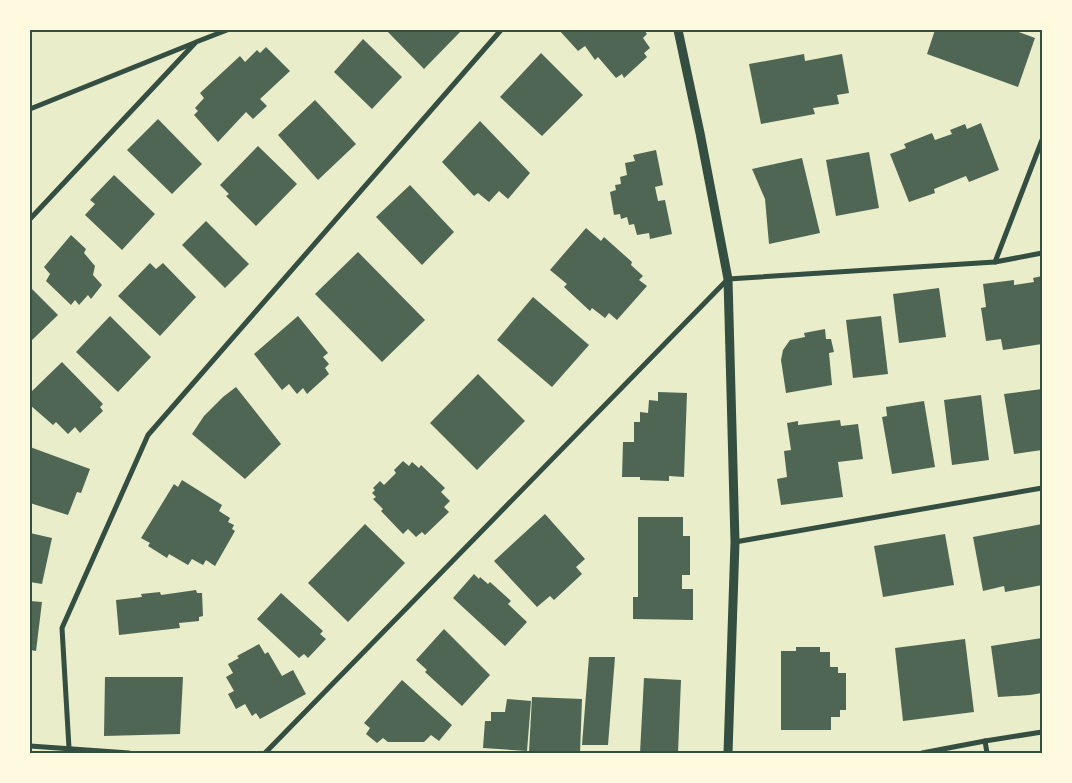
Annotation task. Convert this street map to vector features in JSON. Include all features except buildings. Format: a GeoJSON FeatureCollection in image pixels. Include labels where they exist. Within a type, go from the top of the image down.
{"type":"FeatureCollection","features":[{"type":"Feature","properties":{"kind":"street"},"geometry":{"type":"LineString","coordinates":[[30,109],[228,30]]}},
{"type":"Feature","properties":{"kind":"street"},"geometry":{"type":"LineString","coordinates":[[69,748],[62,628],[148,435],[501,30]]}},
{"type":"Feature","properties":{"kind":"street"},"geometry":{"type":"LineString","coordinates":[[678,30],[728,279],[735,542],[728,753]]}},
{"type":"Feature","properties":{"kind":"street"},"geometry":{"type":"LineString","coordinates":[[30,219],[196,42]]}},
{"type":"Feature","properties":{"kind":"street"},"geometry":{"type":"LineString","coordinates":[[995,262],[1042,140]]}},
{"type":"Feature","properties":{"kind":"street"},"geometry":{"type":"LineString","coordinates":[[265,753],[728,279],[995,262],[1042,253]]}},
{"type":"Feature","properties":{"kind":"street"},"geometry":{"type":"LineString","coordinates":[[735,542],[1042,488]]}},
{"type":"Feature","properties":{"kind":"street"},"geometry":{"type":"LineString","coordinates":[[922,753],[984,740],[1042,732]]}},
{"type":"Feature","properties":{"kind":"street"},"geometry":{"type":"LineString","coordinates":[[984,740],[987,753]]}},
{"type":"Feature","properties":{"kind":"street"},"geometry":{"type":"LineString","coordinates":[[30,746],[129,753]]}}]}
